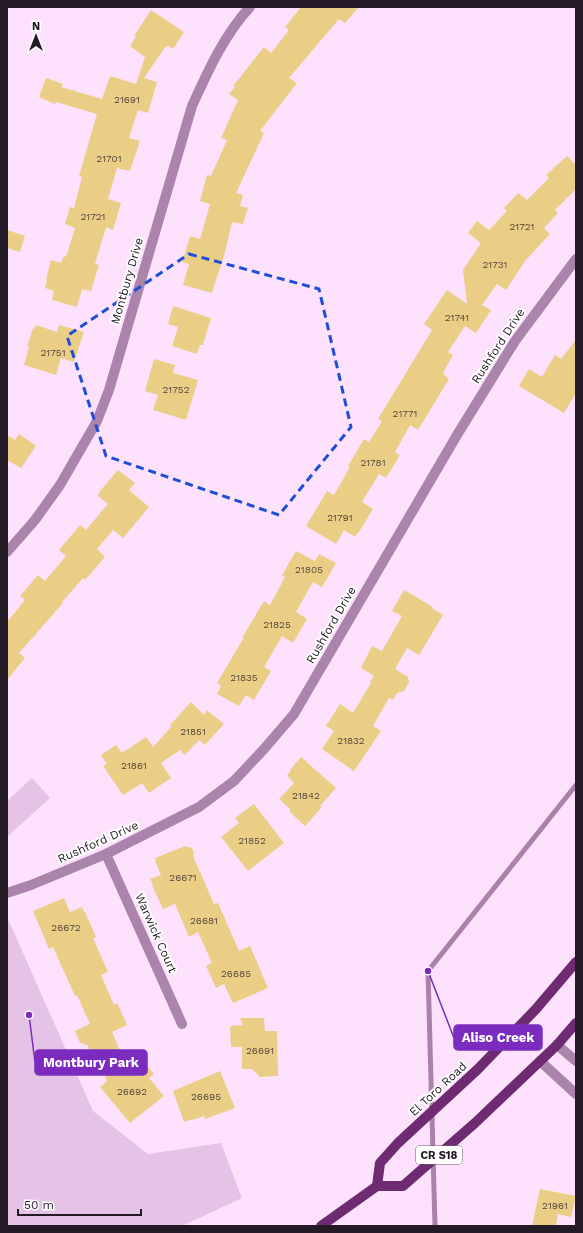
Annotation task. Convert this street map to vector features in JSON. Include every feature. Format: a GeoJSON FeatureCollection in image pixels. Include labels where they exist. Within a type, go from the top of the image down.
{"type":"FeatureCollection","features":[{"type":"Feature","properties":{"kind":"main road","name":"El Toro Road"},"geometry":{"type":"LineString","coordinates":[[377,1186],[380,1163],[398,1143],[468,1078],[536,1009],[576,962]]}},
{"type":"Feature","properties":{"kind":"main road","name":"CR S18"},"geometry":{"type":"LineString","coordinates":[[377,1186],[403,1186],[475,1123],[540,1062],[576,1023]]}},
{"type":"Feature","properties":{"kind":"main road"},"geometry":{"type":"LineString","coordinates":[[321,1226],[377,1186]]}},
{"type":"Feature","properties":{"kind":"street","name":"Montbury Drive"},"geometry":{"type":"LineString","coordinates":[[7,552],[35,520],[60,485],[97,421],[109,390],[192,106],[212,62],[241,17],[250,7]]}},
{"type":"Feature","properties":{"kind":"street","name":"Rushford Drive"},"geometry":{"type":"LineString","coordinates":[[7,893],[106,854],[199,807],[234,781],[264,749],[294,714],[457,435],[515,341],[576,259]]}},
{"type":"Feature","properties":{"kind":"street","name":"Warwick Court"},"geometry":{"type":"LineString","coordinates":[[106,854],[182,1024]]}},
{"type":"Feature","properties":{"kind":"street"},"geometry":{"type":"LineString","coordinates":[[557,1045],[576,1061]]}},
{"type":"Feature","properties":{"kind":"street"},"geometry":{"type":"LineString","coordinates":[[540,1062],[576,1094]]}},
{"type":"Feature","properties":{"kind":"highlighted area"},"geometry":{"type":"Polygon","coordinates":[[[189,254],[319,289],[351,427],[279,515],[106,456],[67,336],[189,254]]]}},
{"type":"Feature","properties":{"kind":"shaded area"},"geometry":{"type":"Polygon","coordinates":[[[32,778],[50,798],[7,837],[7,801],[32,778]]]}},
{"type":"Feature","properties":{"kind":"shaded area"},"geometry":{"type":"Polygon","coordinates":[[[7,919],[93,1111],[148,1154],[221,1143],[242,1198],[182,1226],[7,1226],[7,919]]]}},
{"type":"Feature","properties":{"kind":"building"},"geometry":{"type":"Polygon","coordinates":[[[301,7],[359,7],[345,23],[339,19],[289,78],[297,83],[260,131],[264,133],[236,193],[243,195],[240,206],[248,208],[243,224],[232,222],[225,252],[212,293],[183,285],[189,264],[182,262],[190,236],[200,239],[210,204],[200,201],[207,175],[211,176],[227,140],[221,138],[238,100],[229,94],[235,87],[233,86],[264,47],[271,53],[289,30],[285,27],[301,7]]]}},
{"type":"Feature","properties":{"kind":"building"},"geometry":{"type":"Polygon","coordinates":[[[151,10],[184,32],[173,49],[166,46],[144,78],[157,82],[148,113],[138,110],[129,138],[140,141],[130,171],[117,168],[108,199],[121,203],[113,230],[106,227],[95,264],[99,265],[91,291],[82,289],[77,307],[52,300],[54,291],[45,288],[46,279],[51,260],[61,263],[64,256],[66,257],[75,228],[65,224],[70,207],[74,208],[82,177],[79,176],[97,114],[56,102],[55,104],[39,97],[46,78],[63,84],[61,87],[102,99],[110,76],[136,84],[145,57],[130,46],[136,37],[134,36],[151,10]]]}},
{"type":"Feature","properties":{"kind":"building"},"geometry":{"type":"Polygon","coordinates":[[[567,156],[576,165],[576,189],[555,210],[558,213],[544,228],[550,234],[525,261],[506,290],[497,284],[482,305],[491,310],[476,333],[465,326],[448,352],[453,355],[443,373],[449,379],[418,430],[410,425],[395,452],[400,455],[386,478],[379,474],[362,502],[373,509],[359,532],[355,537],[344,530],[336,544],[306,526],[327,491],[334,495],[350,467],[348,466],[364,439],[369,442],[382,421],[378,419],[432,330],[424,324],[447,290],[467,304],[463,270],[481,243],[468,233],[477,221],[489,230],[507,211],[504,208],[518,193],[527,200],[549,178],[546,175],[567,156]]]}},
{"type":"Feature","properties":{"kind":"building"},"geometry":{"type":"Polygon","coordinates":[[[7,230],[25,236],[20,252],[7,248],[7,230]]]}},
{"type":"Feature","properties":{"kind":"building"},"geometry":{"type":"Polygon","coordinates":[[[173,306],[211,318],[203,345],[200,345],[197,354],[172,346],[178,327],[168,324],[173,306]]]}},
{"type":"Feature","properties":{"kind":"building"},"geometry":{"type":"Polygon","coordinates":[[[36,325],[57,332],[59,325],[84,332],[74,362],[61,358],[56,375],[24,365],[29,347],[27,347],[33,328],[34,329],[36,325]]]}},
{"type":"Feature","properties":{"kind":"building"},"geometry":{"type":"Polygon","coordinates":[[[576,340],[576,393],[564,413],[519,386],[529,369],[542,377],[555,355],[561,359],[576,340]]]}},
{"type":"Feature","properties":{"kind":"building"},"geometry":{"type":"Polygon","coordinates":[[[154,359],[175,365],[173,373],[198,380],[186,420],[153,410],[158,395],[145,391],[154,359]]]}},
{"type":"Feature","properties":{"kind":"building"},"geometry":{"type":"Polygon","coordinates":[[[19,434],[36,446],[21,468],[7,460],[7,435],[15,440],[19,434]]]}},
{"type":"Feature","properties":{"kind":"building"},"geometry":{"type":"Polygon","coordinates":[[[118,470],[135,483],[129,490],[149,507],[123,538],[113,530],[97,549],[105,557],[85,580],[83,578],[19,653],[25,658],[7,680],[7,622],[25,600],[20,596],[38,575],[45,581],[66,556],[59,550],[80,525],[86,530],[108,504],[98,496],[100,491],[118,470]]]}},
{"type":"Feature","properties":{"kind":"building"},"geometry":{"type":"Polygon","coordinates":[[[296,551],[315,561],[319,554],[336,563],[322,587],[313,582],[296,612],[307,619],[293,643],[282,636],[264,667],[271,671],[254,700],[246,695],[239,706],[217,694],[221,686],[217,683],[264,601],[270,605],[285,577],[282,575],[296,551]]]}},
{"type":"Feature","properties":{"kind":"building"},"geometry":{"type":"Polygon","coordinates":[[[404,590],[433,607],[432,608],[443,615],[419,655],[407,648],[395,669],[408,677],[409,682],[404,691],[397,693],[393,700],[389,698],[373,726],[381,731],[354,771],[322,749],[334,731],[326,726],[340,704],[353,713],[371,683],[370,682],[374,676],[361,668],[372,646],[382,651],[402,616],[392,611],[404,590]]]}},
{"type":"Feature","properties":{"kind":"building"},"geometry":{"type":"Polygon","coordinates":[[[191,702],[204,715],[207,710],[224,724],[205,745],[199,740],[185,755],[180,750],[161,763],[171,778],[149,793],[142,783],[123,795],[103,766],[107,764],[101,755],[116,745],[122,753],[146,737],[153,747],[171,727],[170,725],[191,702]]]}},
{"type":"Feature","properties":{"kind":"building"},"geometry":{"type":"Polygon","coordinates":[[[301,757],[336,788],[305,826],[279,799],[294,783],[287,775],[301,757]]]}},
{"type":"Feature","properties":{"kind":"building"},"geometry":{"type":"Polygon","coordinates":[[[254,804],[284,843],[248,871],[221,837],[239,823],[235,818],[254,804]]]}},
{"type":"Feature","properties":{"kind":"building"},"geometry":{"type":"Polygon","coordinates":[[[185,846],[192,848],[194,853],[193,856],[214,904],[218,903],[239,951],[250,946],[268,988],[233,1003],[224,984],[216,988],[206,966],[212,963],[198,932],[189,937],[175,904],[163,909],[150,879],[161,875],[155,858],[185,846]]]}},
{"type":"Feature","properties":{"kind":"building"},"geometry":{"type":"Polygon","coordinates":[[[64,898],[70,912],[82,907],[96,937],[93,938],[108,972],[101,975],[114,1005],[117,1003],[127,1025],[112,1032],[126,1065],[138,1055],[154,1074],[149,1078],[164,1096],[130,1123],[100,1087],[107,1081],[94,1051],[91,1053],[87,1045],[80,1043],[75,1031],[90,1024],[77,995],[75,996],[53,947],[49,949],[33,911],[64,898]]]}},
{"type":"Feature","properties":{"kind":"building"},"geometry":{"type":"Polygon","coordinates":[[[240,1018],[264,1018],[265,1031],[277,1031],[278,1076],[260,1077],[252,1069],[242,1069],[242,1047],[231,1047],[230,1026],[243,1025],[240,1018]]]}},
{"type":"Feature","properties":{"kind":"building"},"geometry":{"type":"Polygon","coordinates":[[[220,1071],[235,1108],[205,1119],[204,1116],[184,1122],[173,1091],[220,1071]]]}},
{"type":"Feature","properties":{"kind":"building"},"geometry":{"type":"Polygon","coordinates":[[[540,1189],[576,1196],[571,1217],[558,1214],[556,1226],[532,1226],[540,1189]]]}},
{"type":"Feature","properties":{"kind":"waterway"},"geometry":{"type":"LineString","coordinates":[[435,1226],[428,971],[576,785]]}},
{"type":"Feature","properties":{"kind":"place","name":"Aliso Creek"},"geometry":{"type":"Point","coordinates":[428,971]}},
{"type":"Feature","properties":{"kind":"place","name":"Montbury Park"},"geometry":{"type":"Point","coordinates":[29,1015]}}]}
